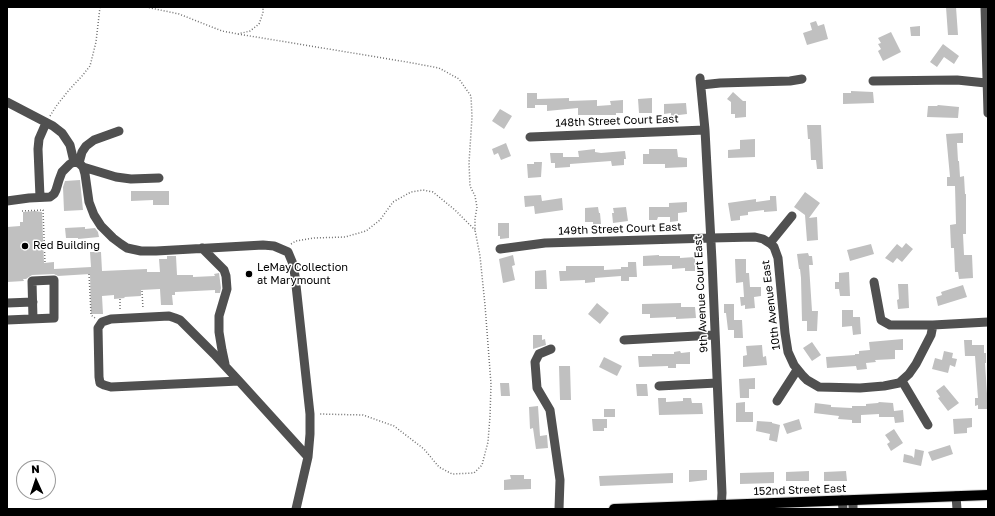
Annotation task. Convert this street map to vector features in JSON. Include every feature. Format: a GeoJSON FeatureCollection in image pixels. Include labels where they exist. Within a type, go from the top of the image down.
{"type":"FeatureCollection","features":[{"type":"Feature","properties":{"kind":"main road","name":"152nd Street East"},"geometry":{"type":"LineString","coordinates":[[614,509],[842,505],[988,495]]}},
{"type":"Feature","properties":{"kind":"street"},"geometry":{"type":"LineString","coordinates":[[984,7],[988,114]]}},
{"type":"Feature","properties":{"kind":"street","name":"9th Avenue Court East"},"geometry":{"type":"LineString","coordinates":[[721,507],[722,493],[715,335],[705,130],[701,82],[720,83],[790,81],[802,79]]}},
{"type":"Feature","properties":{"kind":"street"},"geometry":{"type":"LineString","coordinates":[[873,80],[957,80],[986,83]]}},
{"type":"Feature","properties":{"kind":"street"},"geometry":{"type":"LineString","coordinates":[[7,102],[53,126],[62,134],[70,145],[85,174],[89,202],[94,215],[101,226],[127,248],[156,251],[263,245],[274,246],[288,252],[293,264],[310,414],[308,457],[296,509]]}},
{"type":"Feature","properties":{"kind":"street"},"geometry":{"type":"LineString","coordinates":[[40,197],[38,149],[39,139],[46,123]]}},
{"type":"Feature","properties":{"kind":"street","name":"148th Street Court East"},"geometry":{"type":"LineString","coordinates":[[530,137],[705,130]]}},
{"type":"Feature","properties":{"kind":"street"},"geometry":{"type":"LineString","coordinates":[[79,164],[82,152],[86,146],[94,140],[119,131]]}},
{"type":"Feature","properties":{"kind":"street"},"geometry":{"type":"LineString","coordinates":[[7,201],[50,197],[54,194],[62,172],[70,164],[79,164],[116,177],[131,179],[159,178]]}},
{"type":"Feature","properties":{"kind":"street"},"geometry":{"type":"LineString","coordinates":[[768,242],[792,216]]}},
{"type":"Feature","properties":{"kind":"street","name":"149th Street Court East"},"geometry":{"type":"LineString","coordinates":[[500,249],[545,243],[710,238],[755,237],[768,242]]}},
{"type":"Feature","properties":{"kind":"street","name":"10th Avenue East"},"geometry":{"type":"LineString","coordinates":[[768,242],[777,252],[786,347],[797,370]]}},
{"type":"Feature","properties":{"kind":"street"},"geometry":{"type":"LineString","coordinates":[[202,248],[224,270],[226,276],[227,289],[220,310],[219,332],[226,367]]}},
{"type":"Feature","properties":{"kind":"street"},"geometry":{"type":"LineString","coordinates":[[7,320],[33,319],[54,318],[54,280],[32,281],[33,319]]}},
{"type":"Feature","properties":{"kind":"street"},"geometry":{"type":"LineString","coordinates":[[874,282],[880,320],[890,326],[988,322]]}},
{"type":"Feature","properties":{"kind":"street"},"geometry":{"type":"LineString","coordinates":[[7,303],[33,302]]}},
{"type":"Feature","properties":{"kind":"street"},"geometry":{"type":"LineString","coordinates":[[239,381],[111,387],[104,385],[100,383],[99,377],[97,338],[98,328],[102,322],[111,319],[169,316],[180,320],[226,367],[239,381],[308,457]]}},
{"type":"Feature","properties":{"kind":"street"},"geometry":{"type":"LineString","coordinates":[[777,401],[797,370],[807,380],[819,386],[835,388],[876,387],[899,383],[912,369],[931,335],[933,325]]}},
{"type":"Feature","properties":{"kind":"street"},"geometry":{"type":"LineString","coordinates":[[624,340],[715,335]]}},
{"type":"Feature","properties":{"kind":"street"},"geometry":{"type":"LineString","coordinates":[[551,349],[538,354],[535,362],[537,388],[550,410],[560,480],[559,509]]}},
{"type":"Feature","properties":{"kind":"street"},"geometry":{"type":"LineString","coordinates":[[902,381],[928,425]]}},
{"type":"Feature","properties":{"kind":"street"},"geometry":{"type":"LineString","coordinates":[[659,386],[717,383]]}},
{"type":"Feature","properties":{"kind":"street"},"geometry":{"type":"LineString","coordinates":[[956,496],[957,509]]}},
{"type":"Feature","properties":{"kind":"path"},"geometry":{"type":"LineString","coordinates":[[46,123],[57,105],[90,66],[96,42],[100,7]]}},
{"type":"Feature","properties":{"kind":"path"},"geometry":{"type":"LineString","coordinates":[[146,7],[179,14],[222,30],[238,34],[439,68],[460,79],[471,96],[472,117],[469,163],[470,186],[475,196],[477,207],[475,230],[480,256],[491,384],[488,442],[482,465],[474,473],[452,474],[439,466],[424,449],[394,426],[363,415],[310,414]]}},
{"type":"Feature","properties":{"kind":"path"},"geometry":{"type":"LineString","coordinates":[[238,34],[250,31],[259,24],[263,13],[263,7]]}},
{"type":"Feature","properties":{"kind":"path"},"geometry":{"type":"LineString","coordinates":[[282,249],[296,241],[314,238],[345,237],[366,231],[380,220],[393,202],[411,192],[423,190],[433,192],[455,210],[475,230]]}},
{"type":"Feature","properties":{"kind":"path"},"geometry":{"type":"LineString","coordinates":[[22,211],[43,210],[46,263]]}},
{"type":"Feature","properties":{"kind":"path"},"geometry":{"type":"LineString","coordinates":[[89,274],[90,315],[100,318],[102,322]]}},
{"type":"Feature","properties":{"kind":"path"},"geometry":{"type":"LineString","coordinates":[[142,291],[143,318]]}},
{"type":"Feature","properties":{"kind":"path"},"geometry":{"type":"LineString","coordinates":[[120,299],[120,319]]}},
{"type":"Feature","properties":{"kind":"building"},"geometry":{"type":"Polygon","coordinates":[[[946,7],[956,7],[958,35],[948,35],[946,7]]]}},
{"type":"Feature","properties":{"kind":"building"},"geometry":{"type":"Polygon","coordinates":[[[816,21],[818,26],[824,24],[828,39],[807,45],[803,33],[812,30],[810,23],[816,21]]]}},
{"type":"Feature","properties":{"kind":"building"},"geometry":{"type":"Polygon","coordinates":[[[920,26],[920,36],[911,36],[910,27],[920,26]]]}},
{"type":"Feature","properties":{"kind":"building"},"geometry":{"type":"Polygon","coordinates":[[[891,32],[901,52],[883,61],[878,51],[881,49],[878,44],[881,43],[878,38],[891,32]]]}},
{"type":"Feature","properties":{"kind":"building"},"geometry":{"type":"Polygon","coordinates":[[[943,44],[959,56],[954,64],[944,57],[937,67],[930,62],[943,44]]]}},
{"type":"Feature","properties":{"kind":"building"},"geometry":{"type":"Polygon","coordinates":[[[851,91],[873,92],[874,103],[843,104],[843,93],[851,93],[851,91]]]}},
{"type":"Feature","properties":{"kind":"building"},"geometry":{"type":"Polygon","coordinates":[[[733,92],[743,101],[746,101],[746,117],[735,118],[735,114],[731,114],[731,102],[727,99],[733,92]]]}},
{"type":"Feature","properties":{"kind":"building"},"geometry":{"type":"Polygon","coordinates":[[[527,93],[537,93],[537,99],[569,98],[569,101],[597,100],[597,106],[611,105],[610,101],[623,100],[623,113],[616,113],[616,115],[578,115],[578,108],[547,111],[547,105],[535,105],[535,108],[527,108],[527,93]]]}},
{"type":"Feature","properties":{"kind":"building"},"geometry":{"type":"Polygon","coordinates":[[[652,98],[652,113],[639,113],[638,99],[652,98]]]}},
{"type":"Feature","properties":{"kind":"building"},"geometry":{"type":"Polygon","coordinates":[[[686,103],[687,114],[671,116],[671,113],[664,114],[664,104],[686,103]]]}},
{"type":"Feature","properties":{"kind":"building"},"geometry":{"type":"Polygon","coordinates":[[[938,105],[959,107],[958,118],[927,117],[928,106],[938,105]]]}},
{"type":"Feature","properties":{"kind":"building"},"geometry":{"type":"Polygon","coordinates":[[[500,109],[512,116],[504,129],[492,121],[500,109]]]}},
{"type":"Feature","properties":{"kind":"building"},"geometry":{"type":"Polygon","coordinates":[[[807,125],[821,125],[823,169],[817,169],[816,160],[811,160],[810,139],[808,139],[807,125]]]}},
{"type":"Feature","properties":{"kind":"building"},"geometry":{"type":"Polygon","coordinates":[[[963,133],[963,143],[957,143],[960,177],[964,176],[966,194],[966,234],[963,234],[964,255],[972,255],[973,278],[959,279],[958,272],[955,272],[954,248],[951,248],[950,225],[956,224],[955,186],[947,186],[947,177],[950,177],[946,134],[963,133]]]}},
{"type":"Feature","properties":{"kind":"building"},"geometry":{"type":"Polygon","coordinates":[[[755,139],[755,157],[728,158],[728,150],[740,149],[740,140],[755,139]]]}},
{"type":"Feature","properties":{"kind":"building"},"geometry":{"type":"Polygon","coordinates":[[[506,143],[511,156],[501,160],[498,153],[494,155],[492,149],[506,143]]]}},
{"type":"Feature","properties":{"kind":"building"},"geometry":{"type":"Polygon","coordinates":[[[595,149],[595,152],[601,153],[625,151],[626,159],[624,159],[624,165],[612,166],[611,161],[570,164],[570,167],[555,168],[555,163],[551,163],[550,153],[563,153],[563,157],[579,157],[578,151],[595,149]]]}},
{"type":"Feature","properties":{"kind":"building"},"geometry":{"type":"Polygon","coordinates":[[[649,149],[677,149],[678,157],[687,158],[687,167],[665,168],[665,164],[643,164],[643,154],[649,154],[649,149]]]}},
{"type":"Feature","properties":{"kind":"building"},"geometry":{"type":"Polygon","coordinates":[[[534,162],[542,162],[541,177],[528,178],[527,164],[534,164],[534,162]]]}},
{"type":"Feature","properties":{"kind":"building"},"geometry":{"type":"Polygon","coordinates":[[[80,180],[83,210],[64,211],[63,187],[65,181],[80,180]]]}},
{"type":"Feature","properties":{"kind":"building"},"geometry":{"type":"Polygon","coordinates":[[[131,191],[169,191],[169,205],[153,205],[153,200],[131,201],[131,191]]]}},
{"type":"Feature","properties":{"kind":"building"},"geometry":{"type":"Polygon","coordinates":[[[805,192],[820,203],[809,218],[817,217],[818,240],[807,241],[805,215],[794,207],[805,192]]]}},
{"type":"Feature","properties":{"kind":"building"},"geometry":{"type":"Polygon","coordinates":[[[541,195],[542,201],[562,198],[563,210],[535,214],[534,206],[525,207],[524,196],[541,195]]]}},
{"type":"Feature","properties":{"kind":"building"},"geometry":{"type":"Polygon","coordinates":[[[770,196],[776,196],[777,211],[764,212],[764,210],[748,212],[748,215],[740,216],[740,220],[731,221],[728,203],[756,199],[756,202],[770,200],[770,196]]]}},
{"type":"Feature","properties":{"kind":"building"},"geometry":{"type":"Polygon","coordinates":[[[687,202],[687,212],[678,213],[678,221],[670,222],[670,217],[658,217],[657,220],[649,220],[649,207],[669,207],[669,203],[687,202]]]}},
{"type":"Feature","properties":{"kind":"building"},"geometry":{"type":"Polygon","coordinates":[[[598,207],[601,224],[585,222],[585,208],[598,207]]]}},
{"type":"Feature","properties":{"kind":"building"},"geometry":{"type":"Polygon","coordinates":[[[626,207],[628,221],[613,223],[613,208],[626,207]]]}},
{"type":"Feature","properties":{"kind":"building"},"geometry":{"type":"Polygon","coordinates":[[[23,212],[42,212],[44,263],[54,262],[54,269],[91,267],[90,252],[101,252],[102,271],[147,269],[147,272],[160,272],[159,259],[167,259],[167,256],[176,256],[177,275],[193,275],[193,277],[215,276],[214,274],[219,273],[221,288],[220,293],[215,293],[215,290],[175,292],[175,295],[172,295],[173,305],[161,305],[160,289],[141,290],[141,296],[124,297],[125,298],[114,299],[114,295],[102,296],[103,314],[91,314],[90,274],[58,276],[54,274],[32,275],[26,279],[23,279],[24,281],[7,282],[7,227],[20,226],[20,222],[23,222],[23,212]]]}},
{"type":"Feature","properties":{"kind":"building"},"geometry":{"type":"Polygon","coordinates":[[[498,223],[509,223],[509,238],[500,239],[500,236],[498,236],[498,223]]]}},
{"type":"Feature","properties":{"kind":"building"},"geometry":{"type":"Polygon","coordinates":[[[85,227],[85,229],[95,228],[99,237],[78,239],[66,238],[65,228],[85,227]]]}},
{"type":"Feature","properties":{"kind":"building"},"geometry":{"type":"Polygon","coordinates":[[[906,243],[913,249],[902,262],[897,258],[893,263],[885,258],[897,244],[902,248],[906,243]]]}},
{"type":"Feature","properties":{"kind":"building"},"geometry":{"type":"Polygon","coordinates":[[[871,244],[874,254],[850,261],[847,250],[871,244]]]}},
{"type":"Feature","properties":{"kind":"building"},"geometry":{"type":"Polygon","coordinates":[[[808,253],[809,256],[812,256],[813,265],[809,265],[812,311],[818,311],[817,331],[807,331],[807,321],[802,321],[801,278],[797,254],[808,253]]]}},
{"type":"Feature","properties":{"kind":"building"},"geometry":{"type":"Polygon","coordinates":[[[513,255],[515,265],[512,266],[515,280],[503,283],[499,259],[513,255]]]}},
{"type":"Feature","properties":{"kind":"building"},"geometry":{"type":"Polygon","coordinates":[[[643,256],[680,256],[680,258],[695,257],[695,271],[685,271],[685,268],[672,269],[672,265],[643,266],[643,256]]]}},
{"type":"Feature","properties":{"kind":"building"},"geometry":{"type":"Polygon","coordinates":[[[735,259],[746,259],[746,273],[749,273],[750,287],[761,287],[761,296],[754,297],[755,308],[745,309],[745,305],[741,306],[740,297],[744,297],[743,282],[736,283],[735,259]]]}},
{"type":"Feature","properties":{"kind":"building"},"geometry":{"type":"Polygon","coordinates":[[[628,262],[636,262],[637,277],[629,277],[629,281],[621,281],[621,276],[595,278],[595,282],[585,283],[585,280],[560,281],[559,271],[566,271],[566,266],[604,266],[604,270],[621,269],[621,267],[628,267],[628,262]]]}},
{"type":"Feature","properties":{"kind":"building"},"geometry":{"type":"Polygon","coordinates":[[[546,270],[547,289],[535,289],[535,271],[546,270]]]}},
{"type":"Feature","properties":{"kind":"building"},"geometry":{"type":"Polygon","coordinates":[[[849,272],[850,296],[840,296],[839,289],[835,289],[835,282],[839,282],[839,273],[849,272]]]}},
{"type":"Feature","properties":{"kind":"building"},"geometry":{"type":"Polygon","coordinates":[[[898,284],[908,284],[909,308],[898,309],[898,284]]]}},
{"type":"Feature","properties":{"kind":"building"},"geometry":{"type":"Polygon","coordinates":[[[963,285],[967,297],[938,306],[936,297],[942,295],[941,292],[963,285]]]}},
{"type":"Feature","properties":{"kind":"building"},"geometry":{"type":"Polygon","coordinates":[[[597,303],[609,313],[600,324],[588,314],[597,303]]]}},
{"type":"Feature","properties":{"kind":"building"},"geometry":{"type":"Polygon","coordinates":[[[681,303],[681,307],[695,307],[696,318],[650,318],[650,314],[642,314],[642,304],[681,303]]]}},
{"type":"Feature","properties":{"kind":"building"},"geometry":{"type":"Polygon","coordinates":[[[724,304],[734,304],[734,320],[742,320],[743,338],[734,338],[734,330],[728,330],[726,313],[724,313],[724,304]]]}},
{"type":"Feature","properties":{"kind":"building"},"geometry":{"type":"Polygon","coordinates":[[[842,310],[853,310],[853,317],[860,317],[861,334],[853,335],[852,326],[842,327],[842,310]]]}},
{"type":"Feature","properties":{"kind":"building"},"geometry":{"type":"Polygon","coordinates":[[[533,335],[542,335],[542,340],[545,339],[546,345],[533,349],[533,335]]]}},
{"type":"Feature","properties":{"kind":"building"},"geometry":{"type":"Polygon","coordinates":[[[903,339],[903,350],[895,350],[895,359],[875,360],[876,362],[866,363],[867,369],[857,370],[856,366],[827,368],[826,357],[859,354],[859,351],[870,350],[869,342],[903,339]]]}},
{"type":"Feature","properties":{"kind":"building"},"geometry":{"type":"Polygon","coordinates":[[[964,340],[972,340],[972,345],[984,345],[984,353],[986,353],[985,363],[988,409],[978,409],[978,405],[975,406],[975,398],[978,398],[975,356],[965,356],[964,340]]]}},
{"type":"Feature","properties":{"kind":"building"},"geometry":{"type":"Polygon","coordinates":[[[812,342],[821,355],[812,361],[803,348],[812,342]]]}},
{"type":"Feature","properties":{"kind":"building"},"geometry":{"type":"Polygon","coordinates":[[[762,345],[763,357],[766,356],[767,365],[743,367],[743,356],[747,355],[746,346],[762,345]]]}},
{"type":"Feature","properties":{"kind":"building"},"geometry":{"type":"Polygon","coordinates":[[[680,351],[681,353],[690,352],[690,364],[676,364],[676,368],[668,368],[668,366],[639,367],[638,356],[652,356],[652,354],[674,354],[674,352],[680,351]]]}},
{"type":"Feature","properties":{"kind":"building"},"geometry":{"type":"Polygon","coordinates":[[[944,351],[953,353],[952,358],[957,359],[955,367],[950,365],[948,373],[932,369],[935,358],[942,360],[944,351]]]}},
{"type":"Feature","properties":{"kind":"building"},"geometry":{"type":"Polygon","coordinates":[[[604,357],[622,366],[617,376],[599,367],[604,357]]]}},
{"type":"Feature","properties":{"kind":"building"},"geometry":{"type":"Polygon","coordinates":[[[559,366],[570,366],[571,400],[560,400],[559,366]]]}},
{"type":"Feature","properties":{"kind":"building"},"geometry":{"type":"Polygon","coordinates":[[[755,378],[755,389],[749,389],[749,398],[740,398],[739,379],[755,378]]]}},
{"type":"Feature","properties":{"kind":"building"},"geometry":{"type":"Polygon","coordinates":[[[500,383],[509,383],[510,396],[501,396],[500,383]]]}},
{"type":"Feature","properties":{"kind":"building"},"geometry":{"type":"Polygon","coordinates":[[[636,384],[647,384],[648,396],[637,396],[636,384]]]}},
{"type":"Feature","properties":{"kind":"building"},"geometry":{"type":"Polygon","coordinates":[[[944,385],[959,403],[948,411],[938,398],[940,397],[936,391],[944,385]]]}},
{"type":"Feature","properties":{"kind":"building"},"geometry":{"type":"Polygon","coordinates":[[[658,398],[666,398],[666,402],[683,401],[683,398],[691,398],[692,403],[702,403],[703,414],[659,415],[658,398]]]}},
{"type":"Feature","properties":{"kind":"building"},"geometry":{"type":"Polygon","coordinates":[[[745,402],[745,412],[753,412],[753,422],[736,422],[736,403],[745,402]]]}},
{"type":"Feature","properties":{"kind":"building"},"geometry":{"type":"Polygon","coordinates":[[[879,402],[893,403],[894,411],[903,410],[904,422],[895,423],[894,417],[879,417],[879,414],[861,415],[861,423],[852,423],[852,420],[838,419],[839,416],[814,413],[815,403],[831,405],[831,407],[852,408],[852,406],[866,406],[866,404],[879,402]]]}},
{"type":"Feature","properties":{"kind":"building"},"geometry":{"type":"Polygon","coordinates":[[[538,406],[540,436],[547,435],[548,448],[536,449],[533,428],[530,429],[529,407],[538,406]]]}},
{"type":"Feature","properties":{"kind":"building"},"geometry":{"type":"Polygon","coordinates":[[[604,409],[615,409],[615,417],[604,417],[604,409]]]}},
{"type":"Feature","properties":{"kind":"building"},"geometry":{"type":"Polygon","coordinates":[[[972,418],[972,427],[967,428],[967,433],[954,434],[953,419],[972,418]]]}},
{"type":"Feature","properties":{"kind":"building"},"geometry":{"type":"Polygon","coordinates":[[[592,419],[607,419],[607,428],[604,428],[604,431],[593,431],[592,419]]]}},
{"type":"Feature","properties":{"kind":"building"},"geometry":{"type":"Polygon","coordinates":[[[799,419],[802,429],[787,434],[783,424],[799,419]]]}},
{"type":"Feature","properties":{"kind":"building"},"geometry":{"type":"Polygon","coordinates":[[[757,421],[772,422],[780,425],[777,442],[769,440],[770,434],[756,431],[757,421]]]}},
{"type":"Feature","properties":{"kind":"building"},"geometry":{"type":"Polygon","coordinates":[[[894,429],[903,443],[891,451],[887,444],[890,442],[885,435],[894,429]]]}},
{"type":"Feature","properties":{"kind":"building"},"geometry":{"type":"Polygon","coordinates":[[[950,445],[953,454],[932,461],[928,452],[950,445]]]}},
{"type":"Feature","properties":{"kind":"building"},"geometry":{"type":"Polygon","coordinates":[[[915,449],[924,451],[921,466],[903,462],[904,454],[914,458],[915,449]]]}},
{"type":"Feature","properties":{"kind":"building"},"geometry":{"type":"Polygon","coordinates":[[[689,470],[707,470],[707,480],[689,482],[689,470]]]}},
{"type":"Feature","properties":{"kind":"building"},"geometry":{"type":"Polygon","coordinates":[[[809,471],[809,481],[786,481],[786,472],[809,471]]]}},
{"type":"Feature","properties":{"kind":"building"},"geometry":{"type":"Polygon","coordinates":[[[846,471],[847,481],[824,481],[824,472],[846,471]]]}},
{"type":"Feature","properties":{"kind":"building"},"geometry":{"type":"Polygon","coordinates":[[[774,472],[774,483],[740,484],[740,473],[774,472]]]}},
{"type":"Feature","properties":{"kind":"building"},"geometry":{"type":"Polygon","coordinates":[[[673,473],[673,483],[600,486],[599,476],[673,473]]]}},
{"type":"Feature","properties":{"kind":"building"},"geometry":{"type":"Polygon","coordinates":[[[510,475],[524,475],[524,479],[531,479],[531,489],[504,490],[504,480],[511,479],[510,475]]]}},
{"type":"Feature","properties":{"kind":"place","name":"Red Building"},"geometry":{"type":"Point","coordinates":[25,246]}},
{"type":"Feature","properties":{"kind":"place","name":"LeMay Collection at Marymount"},"geometry":{"type":"Point","coordinates":[249,274]}}]}
